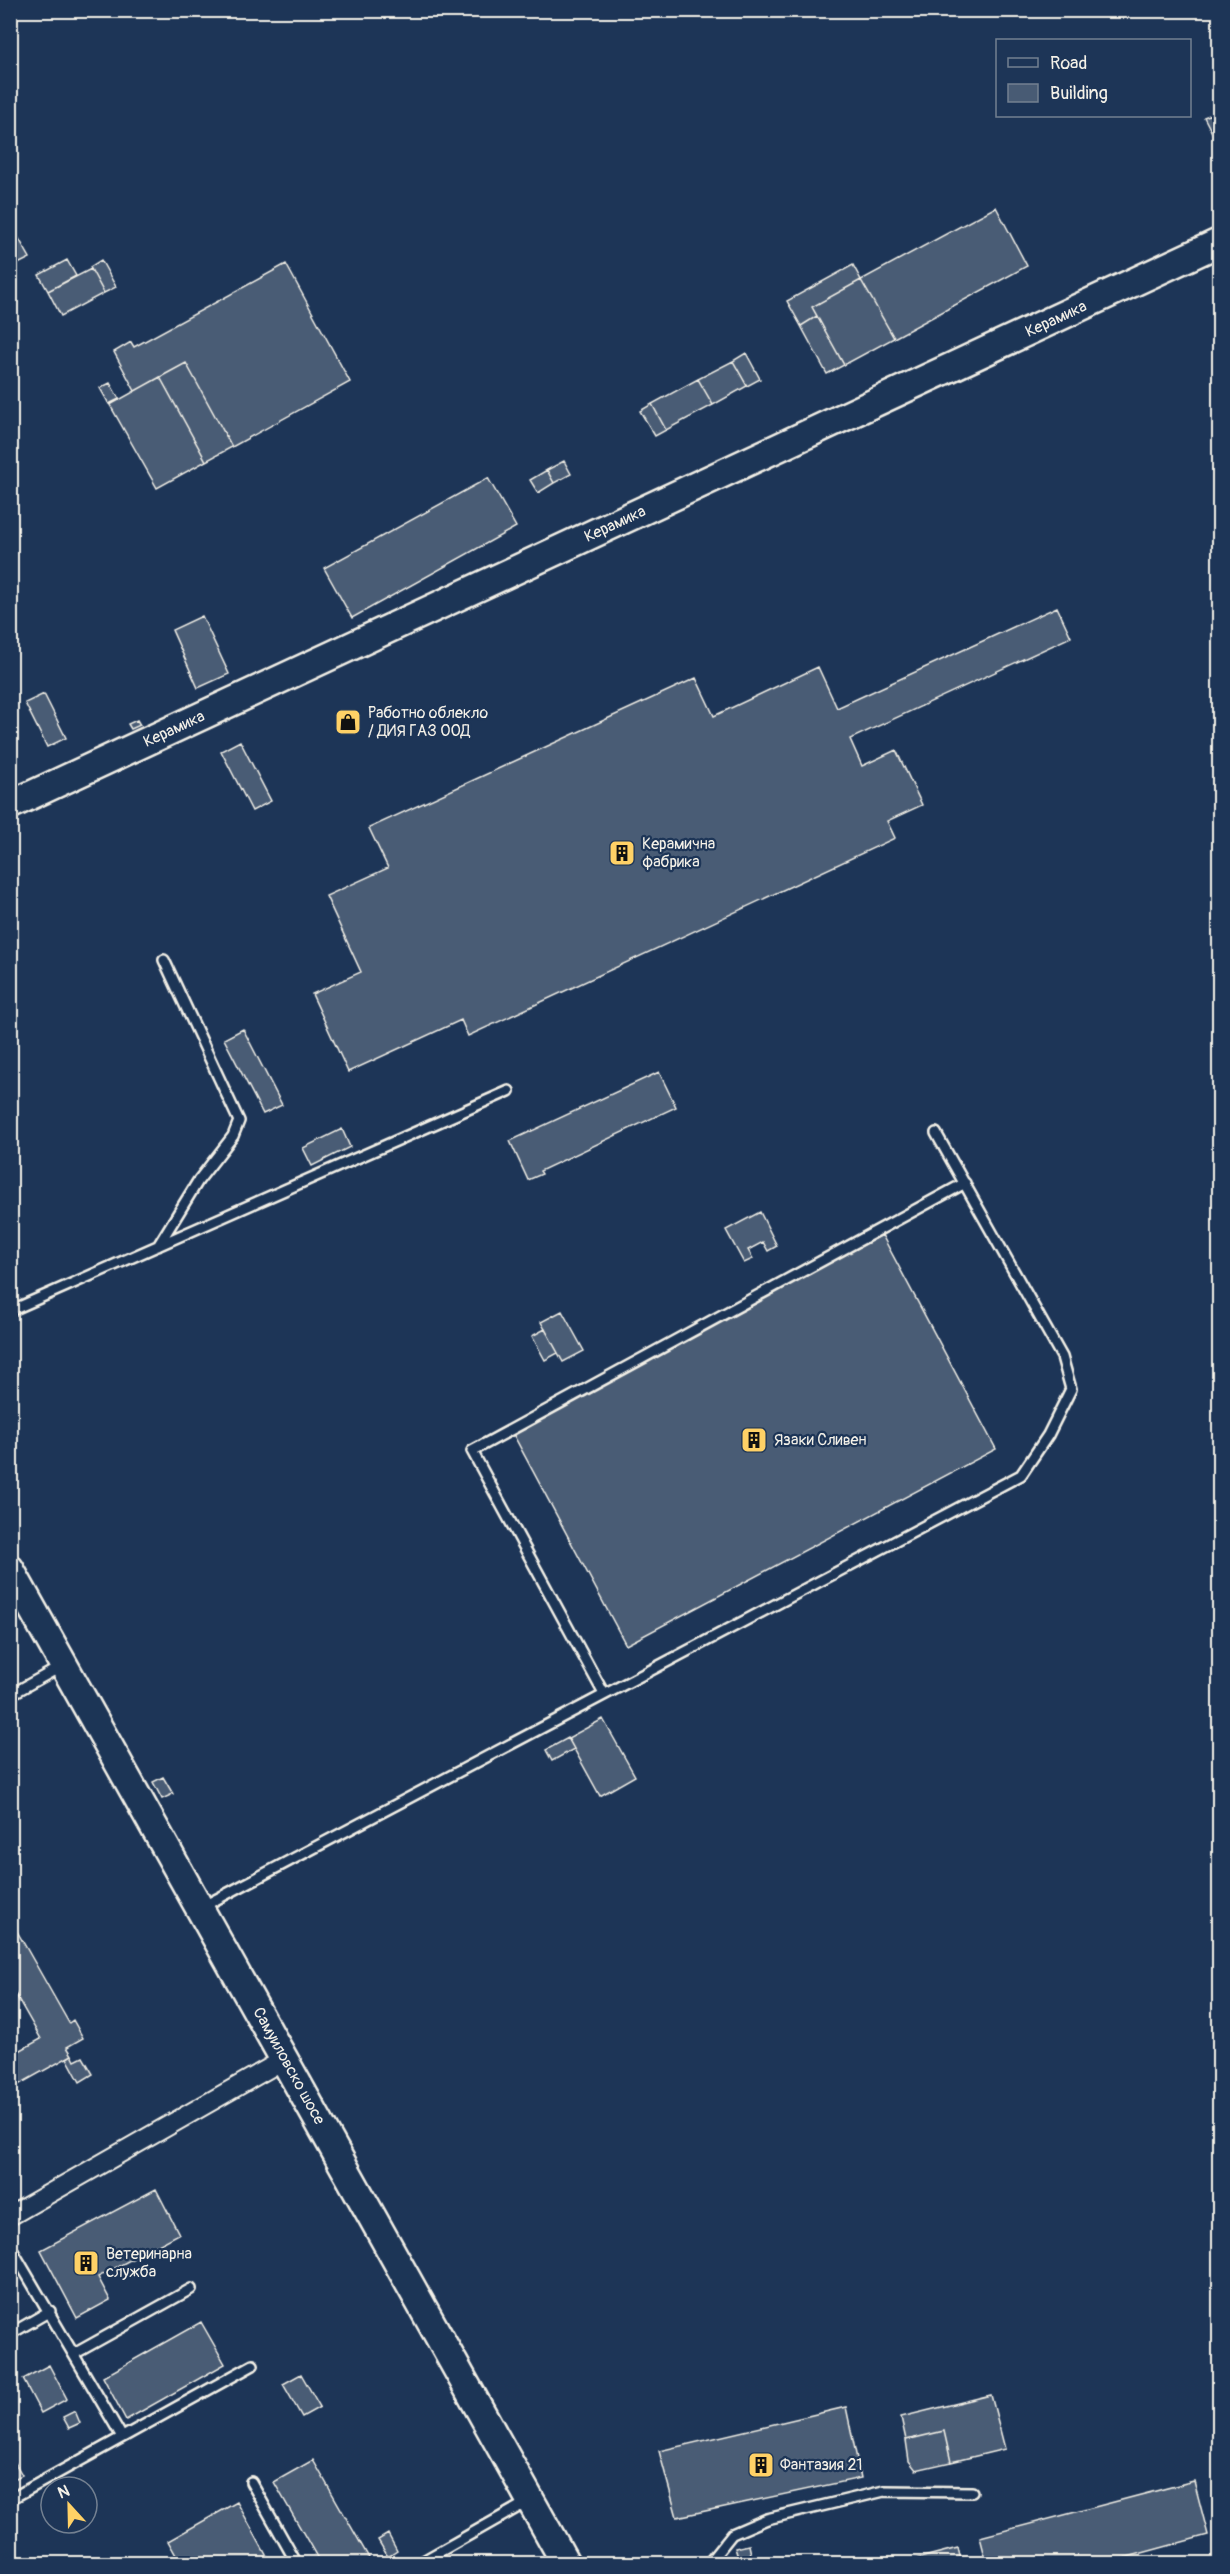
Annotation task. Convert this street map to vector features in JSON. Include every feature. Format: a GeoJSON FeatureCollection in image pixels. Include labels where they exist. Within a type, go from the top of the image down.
{"type":"FeatureCollection","features":[{"type":"Feature","properties":{"kind":"street","name":"Керамика"},"geometry":{"type":"LineString","coordinates":[[10,805],[1220,243]]}},
{"type":"Feature","properties":{"kind":"street","name":"Самуиловско шосе"},"geometry":{"type":"LineString","coordinates":[[10,1569],[566,2564]]}},
{"type":"Feature","properties":{"kind":"street"},"geometry":{"type":"LineString","coordinates":[[10,2216],[285,2059]]}},
{"type":"Feature","properties":{"kind":"lane"},"geometry":{"type":"LineString","coordinates":[[158,1246],[198,1180],[233,1136],[239,1121],[164,960]]}},
{"type":"Feature","properties":{"kind":"lane"},"geometry":{"type":"LineString","coordinates":[[10,1311],[509,1091]]}},
{"type":"Feature","properties":{"kind":"lane"},"geometry":{"type":"LineString","coordinates":[[200,1908],[1021,1475],[1048,1435],[1071,1389],[1062,1357],[936,1134]]}},
{"type":"Feature","properties":{"kind":"lane"},"geometry":{"type":"LineString","coordinates":[[604,1694],[472,1451],[965,1183]]}},
{"type":"Feature","properties":{"kind":"lane"},"geometry":{"type":"LineString","coordinates":[[10,1695],[64,1665]]}},
{"type":"Feature","properties":{"kind":"lane"},"geometry":{"type":"LineString","coordinates":[[10,2246],[122,2437]]}},
{"type":"Feature","properties":{"kind":"lane"},"geometry":{"type":"LineString","coordinates":[[74,2354],[191,2289]]}},
{"type":"Feature","properties":{"kind":"lane"},"geometry":{"type":"LineString","coordinates":[[10,2334],[50,2311]]}},
{"type":"Feature","properties":{"kind":"lane"},"geometry":{"type":"LineString","coordinates":[[16,2496],[253,2365]]}},
{"type":"Feature","properties":{"kind":"lane"},"geometry":{"type":"LineString","coordinates":[[251,2481],[297,2564]]}},
{"type":"Feature","properties":{"kind":"lane"},"geometry":{"type":"LineString","coordinates":[[708,2564],[732,2534],[767,2519],[884,2491],[972,2492]]}},
{"type":"Feature","properties":{"kind":"lane"},"geometry":{"type":"LineString","coordinates":[[418,2564],[531,2500]]}},
{"type":"Feature","properties":{"kind":"building"},"geometry":{"type":"Polygon","coordinates":[[[1220,111],[1220,148],[1204,117],[1220,111]]]}},
{"type":"Feature","properties":{"kind":"building"},"geometry":{"type":"Polygon","coordinates":[[[996,207],[1027,266],[894,338],[861,280],[996,207]]]}},
{"type":"Feature","properties":{"kind":"building"},"geometry":{"type":"Polygon","coordinates":[[[10,223],[30,258],[10,268],[10,223]]]}},
{"type":"Feature","properties":{"kind":"building"},"geometry":{"type":"Polygon","coordinates":[[[67,260],[76,276],[48,291],[39,275],[67,260]]]}},
{"type":"Feature","properties":{"kind":"building"},"geometry":{"type":"Polygon","coordinates":[[[101,260],[116,287],[104,293],[90,267],[101,260]]]}},
{"type":"Feature","properties":{"kind":"building"},"geometry":{"type":"Polygon","coordinates":[[[286,264],[350,382],[232,447],[186,363],[135,391],[114,352],[131,342],[134,347],[286,264]]]}},
{"type":"Feature","properties":{"kind":"building"},"geometry":{"type":"Polygon","coordinates":[[[853,265],[861,280],[812,307],[817,316],[801,326],[787,301],[853,265]]]}},
{"type":"Feature","properties":{"kind":"building"},"geometry":{"type":"Polygon","coordinates":[[[91,269],[104,293],[61,316],[48,291],[91,269]]]}},
{"type":"Feature","properties":{"kind":"building"},"geometry":{"type":"Polygon","coordinates":[[[861,280],[894,338],[844,365],[812,307],[861,280]]]}},
{"type":"Feature","properties":{"kind":"building"},"geometry":{"type":"Polygon","coordinates":[[[817,316],[844,365],[827,374],[801,326],[817,316]]]}},
{"type":"Feature","properties":{"kind":"building"},"geometry":{"type":"Polygon","coordinates":[[[746,353],[760,379],[747,386],[733,361],[746,353]]]}},
{"type":"Feature","properties":{"kind":"building"},"geometry":{"type":"Polygon","coordinates":[[[733,361],[747,386],[713,405],[698,379],[733,361]]]}},
{"type":"Feature","properties":{"kind":"building"},"geometry":{"type":"Polygon","coordinates":[[[186,363],[232,447],[206,461],[160,377],[186,363]]]}},
{"type":"Feature","properties":{"kind":"building"},"geometry":{"type":"Polygon","coordinates":[[[160,377],[206,461],[157,488],[110,405],[160,377]]]}},
{"type":"Feature","properties":{"kind":"building"},"geometry":{"type":"Polygon","coordinates":[[[698,379],[713,405],[666,430],[652,404],[698,379]]]}},
{"type":"Feature","properties":{"kind":"building"},"geometry":{"type":"Polygon","coordinates":[[[110,383],[119,399],[109,404],[100,388],[110,383]]]}},
{"type":"Feature","properties":{"kind":"building"},"geometry":{"type":"Polygon","coordinates":[[[652,404],[666,430],[655,436],[640,411],[652,404]]]}},
{"type":"Feature","properties":{"kind":"building"},"geometry":{"type":"Polygon","coordinates":[[[564,461],[571,474],[554,483],[547,470],[564,461]]]}},
{"type":"Feature","properties":{"kind":"building"},"geometry":{"type":"Polygon","coordinates":[[[547,470],[554,483],[538,493],[530,480],[547,470]]]}},
{"type":"Feature","properties":{"kind":"building"},"geometry":{"type":"Polygon","coordinates":[[[488,478],[516,527],[352,618],[324,568],[488,478]]]}},
{"type":"Feature","properties":{"kind":"building","name":"Керамична фабрика"},"geometry":{"type":"Polygon","coordinates":[[[1057,607],[1071,637],[850,739],[862,766],[896,750],[922,805],[887,821],[895,838],[468,1036],[461,1020],[348,1072],[312,994],[361,972],[326,896],[388,868],[369,828],[696,678],[714,716],[818,667],[837,708],[1057,607]]]}},
{"type":"Feature","properties":{"kind":"building"},"geometry":{"type":"Polygon","coordinates":[[[202,616],[229,674],[198,688],[172,630],[202,616]]]}},
{"type":"Feature","properties":{"kind":"building"},"geometry":{"type":"Polygon","coordinates":[[[44,694],[66,738],[47,747],[25,703],[44,694]]]}},
{"type":"Feature","properties":{"kind":"building"},"geometry":{"type":"Polygon","coordinates":[[[137,720],[140,725],[131,729],[128,724],[137,720]]]}},
{"type":"Feature","properties":{"kind":"building"},"geometry":{"type":"Polygon","coordinates":[[[240,741],[271,801],[252,811],[221,751],[240,741]]]}},
{"type":"Feature","properties":{"kind":"building"},"geometry":{"type":"Polygon","coordinates":[[[243,1029],[282,1105],[263,1114],[224,1039],[243,1029]]]}},
{"type":"Feature","properties":{"kind":"building"},"geometry":{"type":"Polygon","coordinates":[[[659,1072],[676,1107],[540,1171],[542,1174],[528,1180],[510,1141],[659,1072]]]}},
{"type":"Feature","properties":{"kind":"building"},"geometry":{"type":"Polygon","coordinates":[[[342,1129],[350,1147],[312,1166],[303,1148],[342,1129]]]}},
{"type":"Feature","properties":{"kind":"building"},"geometry":{"type":"Polygon","coordinates":[[[760,1212],[777,1246],[768,1251],[763,1242],[748,1250],[753,1259],[744,1263],[726,1230],[760,1212]]]}},
{"type":"Feature","properties":{"kind":"building","name":"Язаки Сливен"},"geometry":{"type":"Polygon","coordinates":[[[882,1235],[996,1449],[626,1645],[512,1432],[882,1235]]]}},
{"type":"Feature","properties":{"kind":"building"},"geometry":{"type":"Polygon","coordinates":[[[562,1311],[584,1351],[563,1362],[541,1322],[562,1311]]]}},
{"type":"Feature","properties":{"kind":"building"},"geometry":{"type":"Polygon","coordinates":[[[545,1329],[558,1353],[545,1360],[532,1336],[545,1329]]]}},
{"type":"Feature","properties":{"kind":"building"},"geometry":{"type":"Polygon","coordinates":[[[603,1719],[635,1776],[600,1796],[568,1738],[603,1719]]]}},
{"type":"Feature","properties":{"kind":"building"},"geometry":{"type":"Polygon","coordinates":[[[568,1738],[574,1749],[552,1761],[546,1750],[568,1738]]]}},
{"type":"Feature","properties":{"kind":"building"},"geometry":{"type":"Polygon","coordinates":[[[163,1777],[173,1794],[162,1799],[153,1782],[163,1777]]]}},
{"type":"Feature","properties":{"kind":"building"},"geometry":{"type":"Polygon","coordinates":[[[10,1919],[69,2023],[73,2020],[83,2038],[67,2047],[72,2055],[18,2085],[10,2072],[10,2056],[41,2039],[13,1990],[10,1991],[10,1919]]]}},
{"type":"Feature","properties":{"kind":"building"},"geometry":{"type":"Polygon","coordinates":[[[72,2055],[75,2061],[83,2057],[93,2074],[80,2082],[67,2058],[72,2055]]]}},
{"type":"Feature","properties":{"kind":"building","name":"Ветеринарна служба"},"geometry":{"type":"Polygon","coordinates":[[[156,2189],[179,2234],[98,2277],[110,2300],[77,2318],[41,2250],[156,2189]]]}},
{"type":"Feature","properties":{"kind":"building"},"geometry":{"type":"Polygon","coordinates":[[[201,2322],[225,2364],[126,2420],[103,2377],[201,2322]]]}},
{"type":"Feature","properties":{"kind":"building"},"geometry":{"type":"Polygon","coordinates":[[[49,2365],[67,2399],[41,2413],[23,2379],[49,2365]]]}},
{"type":"Feature","properties":{"kind":"building"},"geometry":{"type":"Polygon","coordinates":[[[301,2374],[320,2407],[302,2417],[283,2384],[301,2374]]]}},
{"type":"Feature","properties":{"kind":"building"},"geometry":{"type":"Polygon","coordinates":[[[991,2395],[1005,2449],[951,2462],[944,2431],[906,2440],[901,2417],[991,2395]]]}},
{"type":"Feature","properties":{"kind":"building","name":"Фантазия 21"},"geometry":{"type":"Polygon","coordinates":[[[846,2407],[861,2478],[677,2517],[659,2451],[846,2407]]]}},
{"type":"Feature","properties":{"kind":"building"},"geometry":{"type":"Polygon","coordinates":[[[75,2411],[80,2423],[69,2428],[63,2417],[75,2411]]]}},
{"type":"Feature","properties":{"kind":"building"},"geometry":{"type":"Polygon","coordinates":[[[944,2431],[951,2462],[916,2470],[909,2461],[906,2440],[944,2431]]]}},
{"type":"Feature","properties":{"kind":"building"},"geometry":{"type":"Polygon","coordinates":[[[10,2454],[22,2475],[10,2481],[10,2454]]]}},
{"type":"Feature","properties":{"kind":"building"},"geometry":{"type":"Polygon","coordinates":[[[313,2460],[369,2558],[358,2564],[321,2564],[274,2482],[313,2460]]]}},
{"type":"Feature","properties":{"kind":"building"},"geometry":{"type":"Polygon","coordinates":[[[1194,2481],[1208,2535],[1102,2564],[987,2564],[980,2537],[1194,2481]]]}},
{"type":"Feature","properties":{"kind":"building"},"geometry":{"type":"Polygon","coordinates":[[[237,2502],[271,2564],[181,2564],[168,2541],[237,2502]]]}},
{"type":"Feature","properties":{"kind":"building"},"geometry":{"type":"Polygon","coordinates":[[[388,2534],[397,2551],[388,2557],[378,2540],[388,2534]]]}},
{"type":"Feature","properties":{"kind":"building"},"geometry":{"type":"Polygon","coordinates":[[[749,2545],[751,2554],[738,2557],[735,2548],[749,2545]]]}},
{"type":"Feature","properties":{"kind":"building"},"geometry":{"type":"Polygon","coordinates":[[[958,2548],[962,2564],[897,2564],[958,2548]]]}},
{"type":"Feature","properties":{"kind":"place","name":"Работно облекло / ДИЯ ГАЗ ООД"},"geometry":{"type":"Point","coordinates":[348,722]}},
{"type":"Feature","properties":{"kind":"place","name":"Керамична фабрика"},"geometry":{"type":"Point","coordinates":[622,853]}},
{"type":"Feature","properties":{"kind":"place","name":"Язаки Сливен"},"geometry":{"type":"Point","coordinates":[754,1440]}},
{"type":"Feature","properties":{"kind":"place","name":"Ветеринарна служба"},"geometry":{"type":"Point","coordinates":[86,2263]}},
{"type":"Feature","properties":{"kind":"place","name":"Фантазия 21"},"geometry":{"type":"Point","coordinates":[761,2465]}}]}
